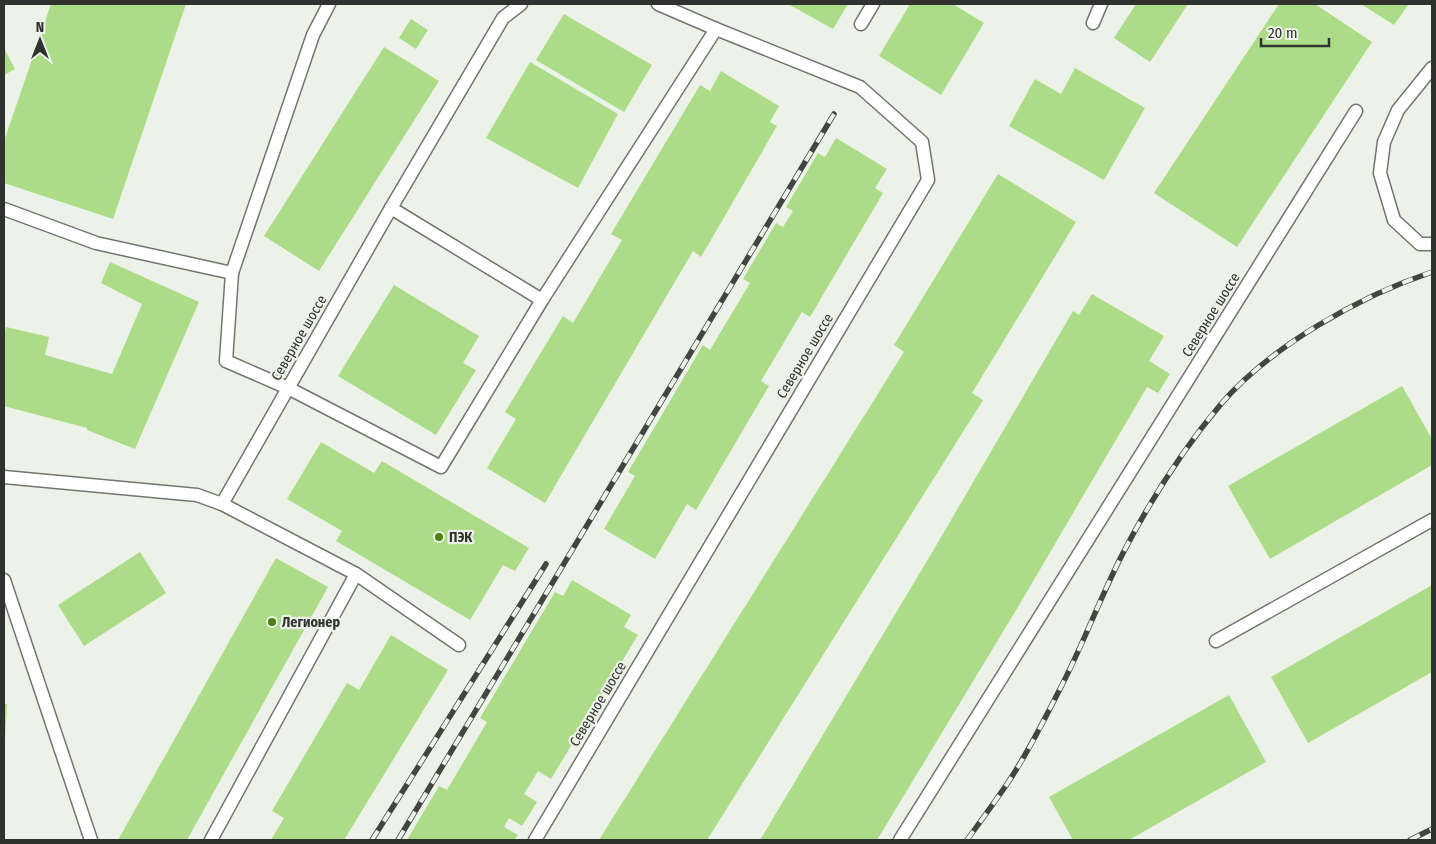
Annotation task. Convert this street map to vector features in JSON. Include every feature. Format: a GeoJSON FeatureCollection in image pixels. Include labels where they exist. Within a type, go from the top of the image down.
{"type":"FeatureCollection","features":[{"type":"Feature","properties":{"kind":"lane"},"geometry":{"type":"LineString","coordinates":[[330,4],[313,35],[232,273],[226,361],[288,388],[441,467],[542,300],[716,29]]}},
{"type":"Feature","properties":{"kind":"lane","name":"Северное шоссе"},"geometry":{"type":"LineString","coordinates":[[222,504],[390,208],[503,18],[521,4]]}},
{"type":"Feature","properties":{"kind":"lane","name":"Северное шоссе"},"geometry":{"type":"LineString","coordinates":[[534,840],[928,180],[922,142],[860,87],[658,4]]}},
{"type":"Feature","properties":{"kind":"lane"},"geometry":{"type":"LineString","coordinates":[[861,24],[873,4]]}},
{"type":"Feature","properties":{"kind":"lane"},"geometry":{"type":"LineString","coordinates":[[1093,23],[1101,4]]}},
{"type":"Feature","properties":{"kind":"lane"},"geometry":{"type":"LineString","coordinates":[[1432,68],[1398,110],[1384,142],[1380,173],[1394,220],[1420,244],[1432,244]]}},
{"type":"Feature","properties":{"kind":"lane","name":"Северное шоссе"},"geometry":{"type":"LineString","coordinates":[[900,840],[1356,111]]}},
{"type":"Feature","properties":{"kind":"lane"},"geometry":{"type":"LineString","coordinates":[[390,208],[542,300]]}},
{"type":"Feature","properties":{"kind":"lane"},"geometry":{"type":"LineString","coordinates":[[4,209],[96,242],[232,273]]}},
{"type":"Feature","properties":{"kind":"lane"},"geometry":{"type":"LineString","coordinates":[[4,478],[197,495],[222,504],[356,574],[459,645]]}},
{"type":"Feature","properties":{"kind":"lane"},"geometry":{"type":"LineString","coordinates":[[1216,641],[1432,520]]}},
{"type":"Feature","properties":{"kind":"lane"},"geometry":{"type":"LineString","coordinates":[[212,840],[356,574]]}},
{"type":"Feature","properties":{"kind":"lane"},"geometry":{"type":"LineString","coordinates":[[4,580],[91,840]]}},
{"type":"Feature","properties":{"kind":"building"},"geometry":{"type":"Polygon","coordinates":[[[51,4],[186,4],[113,219],[4,183],[4,141],[51,4]]]}},
{"type":"Feature","properties":{"kind":"building"},"geometry":{"type":"Polygon","coordinates":[[[788,4],[848,4],[833,29],[788,4]]]}},
{"type":"Feature","properties":{"kind":"building"},"geometry":{"type":"Polygon","coordinates":[[[910,4],[953,4],[984,23],[941,95],[879,56],[910,4]]]}},
{"type":"Feature","properties":{"kind":"building"},"geometry":{"type":"Polygon","coordinates":[[[1136,4],[1188,4],[1150,62],[1114,38],[1136,4]]]}},
{"type":"Feature","properties":{"kind":"building"},"geometry":{"type":"Polygon","coordinates":[[[1279,4],[1315,4],[1372,42],[1237,247],[1154,193],[1279,4]]]}},
{"type":"Feature","properties":{"kind":"building"},"geometry":{"type":"Polygon","coordinates":[[[1361,4],[1409,4],[1394,25],[1361,4]]]}},
{"type":"Feature","properties":{"kind":"building"},"geometry":{"type":"Polygon","coordinates":[[[564,14],[652,65],[624,112],[536,60],[564,14]]]}},
{"type":"Feature","properties":{"kind":"building"},"geometry":{"type":"Polygon","coordinates":[[[411,19],[428,30],[416,49],[399,38],[411,19]]]}},
{"type":"Feature","properties":{"kind":"building"},"geometry":{"type":"Polygon","coordinates":[[[384,47],[439,81],[319,271],[264,236],[384,47]]]}},
{"type":"Feature","properties":{"kind":"building"},"geometry":{"type":"Polygon","coordinates":[[[4,48],[15,69],[4,75],[4,48]]]}},
{"type":"Feature","properties":{"kind":"building"},"geometry":{"type":"Polygon","coordinates":[[[530,62],[618,114],[578,188],[486,138],[530,62]]]}},
{"type":"Feature","properties":{"kind":"building"},"geometry":{"type":"Polygon","coordinates":[[[1075,68],[1145,108],[1104,180],[1009,126],[1035,79],[1061,94],[1075,68]]]}},
{"type":"Feature","properties":{"kind":"building"},"geometry":{"type":"Polygon","coordinates":[[[721,71],[779,106],[770,122],[777,126],[701,257],[693,251],[545,503],[487,468],[516,419],[505,412],[563,316],[573,323],[622,240],[611,234],[700,85],[710,91],[721,71]]]}},
{"type":"Feature","properties":{"kind":"building"},"geometry":{"type":"Polygon","coordinates":[[[836,138],[887,169],[875,188],[883,193],[810,317],[802,312],[761,381],[769,386],[696,510],[687,504],[655,559],[604,529],[635,476],[628,472],[703,345],[710,350],[750,283],[743,279],[776,223],[783,227],[793,211],[786,207],[818,153],[825,157],[836,138]]]}},
{"type":"Feature","properties":{"kind":"building"},"geometry":{"type":"Polygon","coordinates":[[[998,174],[1076,222],[972,393],[983,400],[707,840],[599,840],[904,352],[894,345],[998,174]]]}},
{"type":"Feature","properties":{"kind":"building"},"geometry":{"type":"Polygon","coordinates":[[[110,262],[199,302],[135,449],[87,430],[87,428],[4,406],[4,335],[6,327],[49,337],[45,355],[112,374],[142,304],[101,283],[110,262]]]}},
{"type":"Feature","properties":{"kind":"building"},"geometry":{"type":"Polygon","coordinates":[[[394,285],[479,336],[463,363],[476,370],[436,435],[338,376],[394,285]]]}},
{"type":"Feature","properties":{"kind":"building"},"geometry":{"type":"Polygon","coordinates":[[[1092,294],[1164,336],[1149,361],[1170,374],[1158,393],[1147,387],[1018,607],[877,840],[760,840],[930,556],[1073,311],[1079,315],[1092,294]]]}},
{"type":"Feature","properties":{"kind":"building"},"geometry":{"type":"Polygon","coordinates":[[[1402,386],[1432,439],[1432,465],[1270,559],[1228,486],[1402,386]]]}},
{"type":"Feature","properties":{"kind":"building"},"geometry":{"type":"Polygon","coordinates":[[[321,442],[374,473],[382,461],[529,548],[515,571],[503,565],[470,620],[336,541],[342,531],[287,499],[321,442]]]}},
{"type":"Feature","properties":{"kind":"building"},"geometry":{"type":"Polygon","coordinates":[[[140,552],[166,593],[84,646],[58,605],[140,552]]]}},
{"type":"Feature","properties":{"kind":"building"},"geometry":{"type":"Polygon","coordinates":[[[276,558],[328,587],[187,840],[118,840],[276,558]]]}},
{"type":"Feature","properties":{"kind":"building"},"geometry":{"type":"Polygon","coordinates":[[[572,580],[631,615],[624,627],[638,635],[551,779],[538,771],[524,794],[537,802],[522,826],[509,818],[504,827],[518,835],[514,840],[407,840],[439,786],[447,790],[487,722],[480,718],[555,592],[563,596],[572,580]]]}},
{"type":"Feature","properties":{"kind":"building"},"geometry":{"type":"Polygon","coordinates":[[[1432,585],[1432,672],[1308,743],[1271,677],[1432,585]]]}},
{"type":"Feature","properties":{"kind":"building"},"geometry":{"type":"Polygon","coordinates":[[[391,635],[448,670],[344,840],[271,840],[284,818],[272,811],[347,683],[359,690],[391,635]]]}},
{"type":"Feature","properties":{"kind":"building"},"geometry":{"type":"Polygon","coordinates":[[[1229,695],[1266,762],[1129,840],[1073,840],[1049,797],[1229,695]]]}},
{"type":"Feature","properties":{"kind":"building"},"geometry":{"type":"Polygon","coordinates":[[[4,704],[7,704],[5,738],[4,738],[4,704]]]}},
{"type":"Feature","properties":{"kind":"railway"},"geometry":{"type":"LineString","coordinates":[[398,840],[834,114]]}},
{"type":"Feature","properties":{"kind":"railway"},"geometry":{"type":"LineString","coordinates":[[967,840],[1007,784],[1036,735],[1070,669],[1115,569],[1144,514],[1180,457],[1207,421],[1241,383],[1265,362],[1318,325],[1376,295],[1432,272]]}},
{"type":"Feature","properties":{"kind":"railway"},"geometry":{"type":"LineString","coordinates":[[372,840],[546,564]]}},
{"type":"Feature","properties":{"kind":"railway"},"geometry":{"type":"LineString","coordinates":[[1410,840],[1432,829]]}},
{"type":"Feature","properties":{"kind":"place","name":"ПЭК"},"geometry":{"type":"Point","coordinates":[439,537]}},
{"type":"Feature","properties":{"kind":"place","name":"Легионер"},"geometry":{"type":"Point","coordinates":[272,622]}}]}
